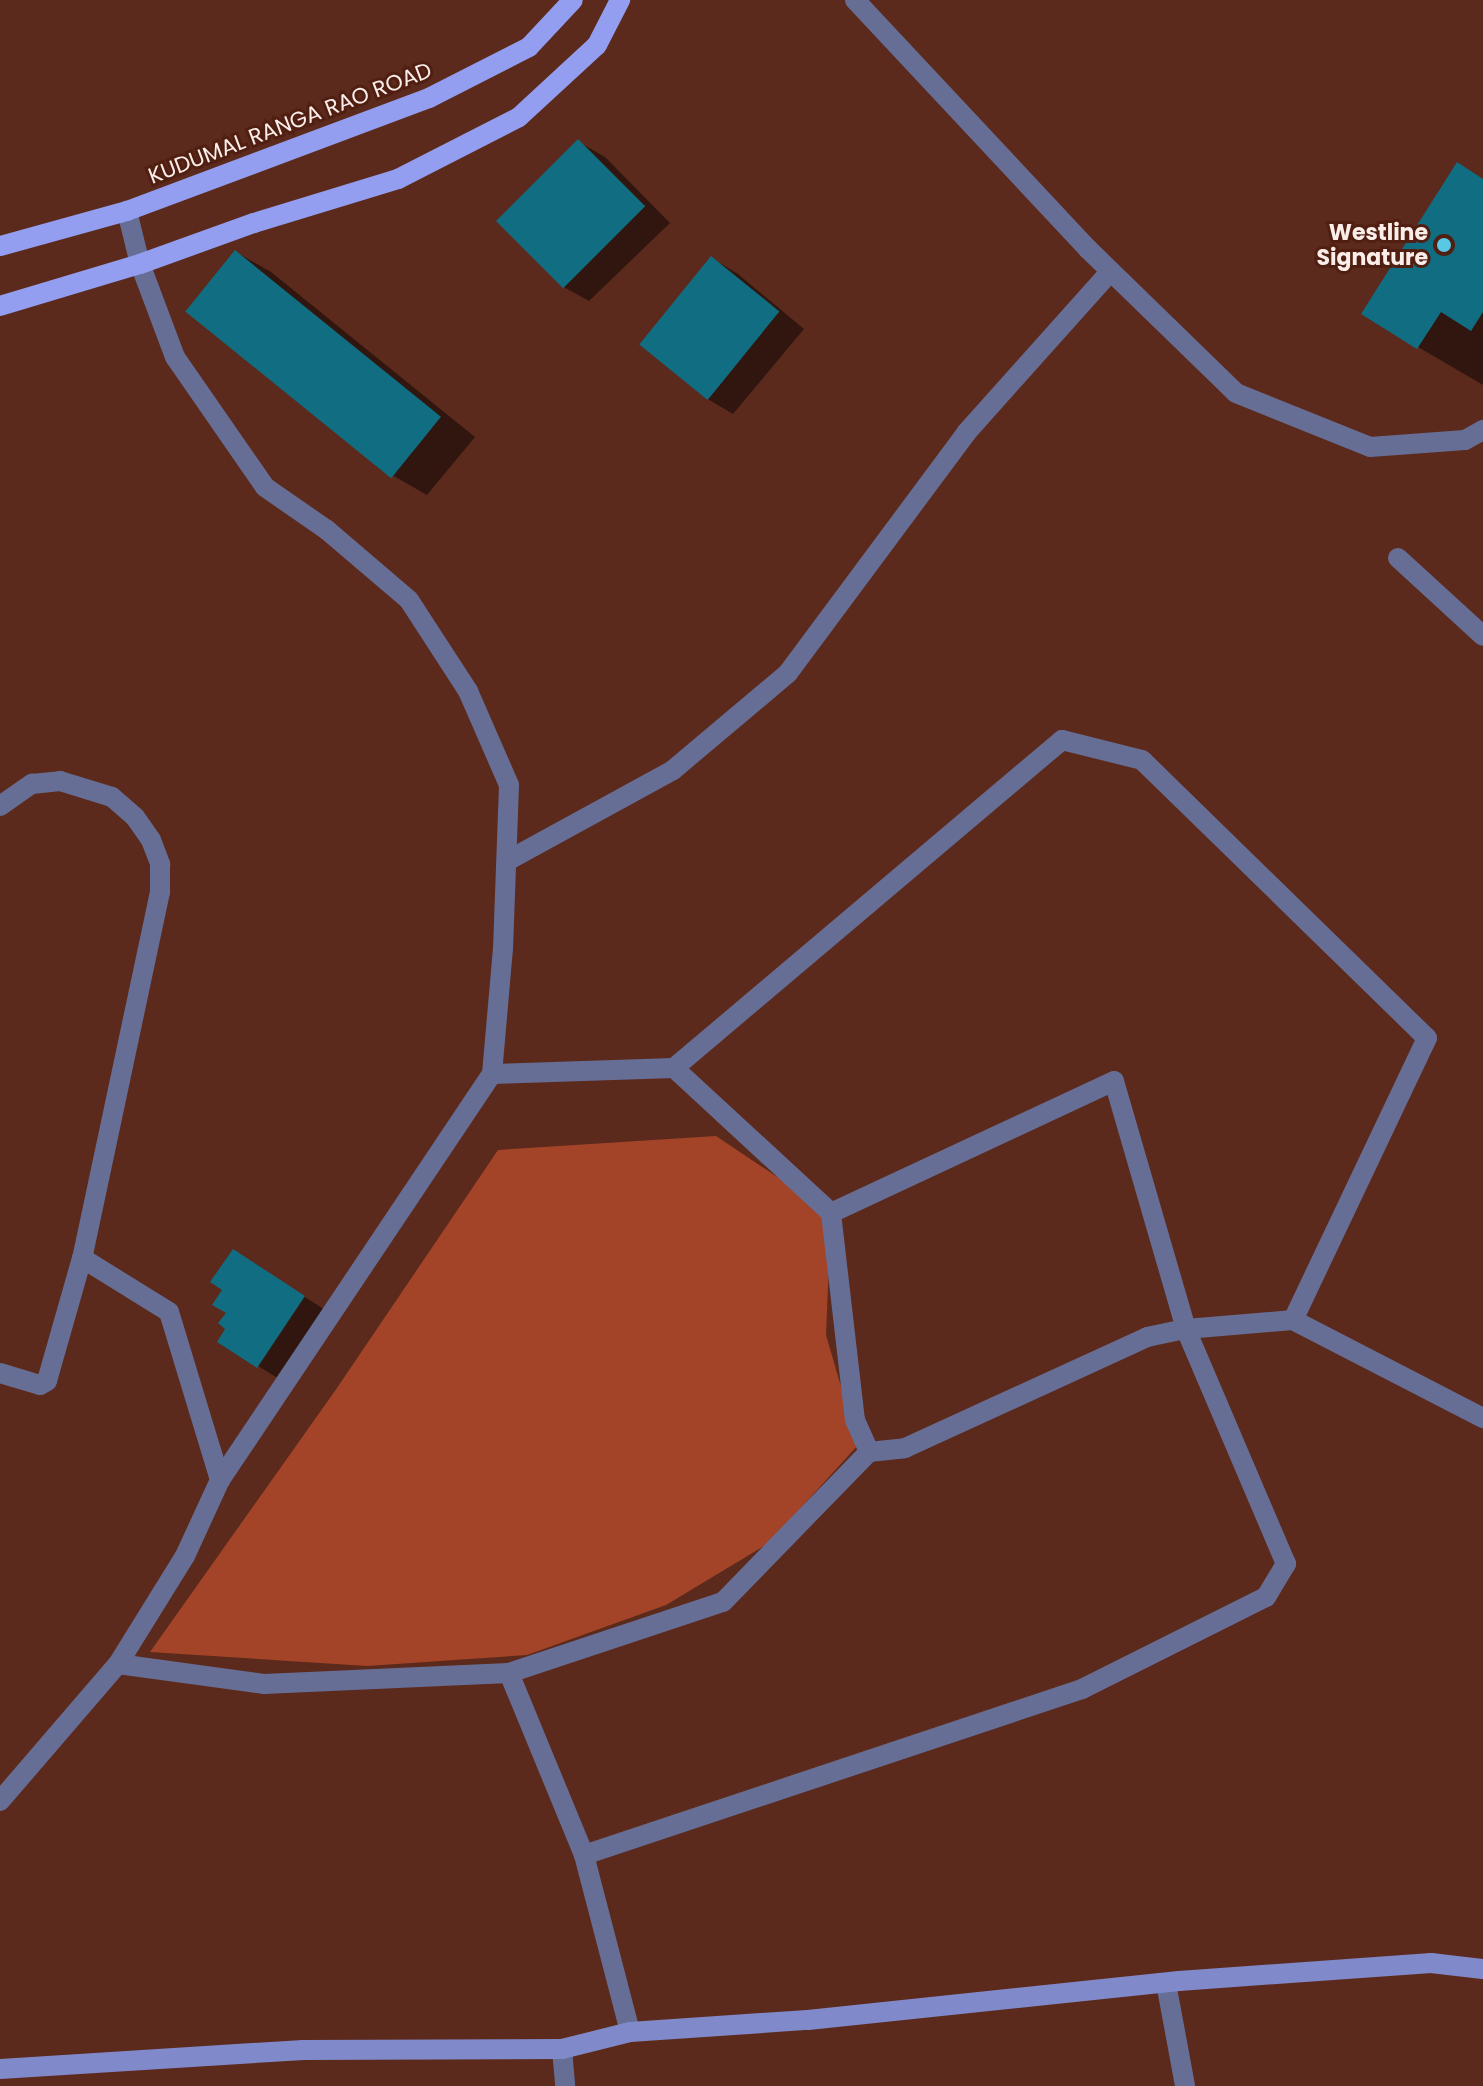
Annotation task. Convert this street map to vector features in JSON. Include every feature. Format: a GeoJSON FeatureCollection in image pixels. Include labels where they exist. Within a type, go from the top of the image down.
{"type":"FeatureCollection","features":[{"type":"Feature","properties":{"kind":"main road","name":"KUDUMAL RANGA RAO ROAD"},"geometry":{"type":"LineString","coordinates":[[0,246],[127,211],[429,98],[529,47],[573,0]]}},
{"type":"Feature","properties":{"kind":"main road"},"geometry":{"type":"LineString","coordinates":[[0,306],[140,264],[254,223],[398,179],[519,117],[597,45],[620,0]]}},
{"type":"Feature","properties":{"kind":"street"},"geometry":{"type":"LineString","coordinates":[[855,0],[1111,271],[1236,393],[1370,447],[1465,440],[1483,430]]}},
{"type":"Feature","properties":{"kind":"street"},"geometry":{"type":"LineString","coordinates":[[0,1801],[118,1664],[185,1556],[220,1480],[492,1074],[507,861],[509,785],[468,691],[409,600],[327,530],[265,487],[175,357],[140,264],[127,211]]}},
{"type":"Feature","properties":{"kind":"street"},"geometry":{"type":"LineString","coordinates":[[507,861],[673,770],[788,673],[966,433],[1111,271]]}},
{"type":"Feature","properties":{"kind":"street"},"geometry":{"type":"LineString","coordinates":[[1398,558],[1483,636]]}},
{"type":"Feature","properties":{"kind":"street"},"geometry":{"type":"LineString","coordinates":[[492,1074],[674,1068],[1062,740],[1142,760],[1427,1038],[1293,1320]]}},
{"type":"Feature","properties":{"kind":"street"},"geometry":{"type":"LineString","coordinates":[[0,806],[32,784],[60,781],[90,788],[112,797],[135,817],[151,840],[160,864],[160,892],[82,1258],[47,1381],[40,1385],[0,1373]]}},
{"type":"Feature","properties":{"kind":"street"},"geometry":{"type":"LineString","coordinates":[[674,1068],[831,1213],[855,1420],[869,1452]]}},
{"type":"Feature","properties":{"kind":"street"},"geometry":{"type":"LineString","coordinates":[[584,1855],[1082,1689],[1266,1597],[1286,1564],[1186,1329],[1114,1081],[831,1213]]}},
{"type":"Feature","properties":{"kind":"street"},"geometry":{"type":"LineString","coordinates":[[82,1258],[169,1312],[220,1480]]}},
{"type":"Feature","properties":{"kind":"street"},"geometry":{"type":"LineString","coordinates":[[118,1664],[264,1684],[509,1673],[723,1602],[869,1452],[905,1448],[1147,1337],[1186,1329],[1293,1320],[1483,1418]]}},
{"type":"Feature","properties":{"kind":"street"},"geometry":{"type":"LineString","coordinates":[[509,1673],[584,1855],[630,2032]]}},
{"type":"Feature","properties":{"kind":"street"},"geometry":{"type":"LineString","coordinates":[[0,2069],[303,2050],[562,2049],[630,2032],[808,2020],[1166,1983],[1431,1963],[1483,1969]]}},
{"type":"Feature","properties":{"kind":"street"},"geometry":{"type":"LineString","coordinates":[[1166,1983],[1185,2086]]}},
{"type":"Feature","properties":{"kind":"street"},"geometry":{"type":"LineString","coordinates":[[562,2049],[565,2086]]}},
{"type":"Feature","properties":{"kind":"shaded area"},"geometry":{"type":"Polygon","coordinates":[[[716,1136],[831,1213],[826,1335],[858,1445],[769,1543],[666,1605],[527,1655],[367,1666],[150,1652],[337,1388],[498,1150],[716,1136]]]}},
{"type":"Feature","properties":{"kind":"building"},"geometry":{"type":"Polygon","coordinates":[[[578,139],[645,206],[563,288],[496,221],[578,139]]]}},
{"type":"Feature","properties":{"kind":"building","name":"Westline Signature"},"geometry":{"type":"Polygon","coordinates":[[[1457,162],[1483,179],[1483,312],[1471,331],[1441,312],[1417,349],[1361,314],[1457,162]]]}},
{"type":"Feature","properties":{"kind":"building"},"geometry":{"type":"Polygon","coordinates":[[[235,250],[441,417],[391,478],[185,311],[235,250]]]}},
{"type":"Feature","properties":{"kind":"building"},"geometry":{"type":"Polygon","coordinates":[[[711,256],[779,311],[708,400],[639,345],[711,256]]]}},
{"type":"Feature","properties":{"kind":"building"},"geometry":{"type":"Polygon","coordinates":[[[233,1249],[305,1296],[257,1368],[217,1342],[225,1329],[218,1323],[226,1313],[212,1305],[222,1290],[210,1282],[233,1249]]]}},
{"type":"Feature","properties":{"kind":"place","name":"Westline Signature"},"geometry":{"type":"Point","coordinates":[1444,245]}}]}
